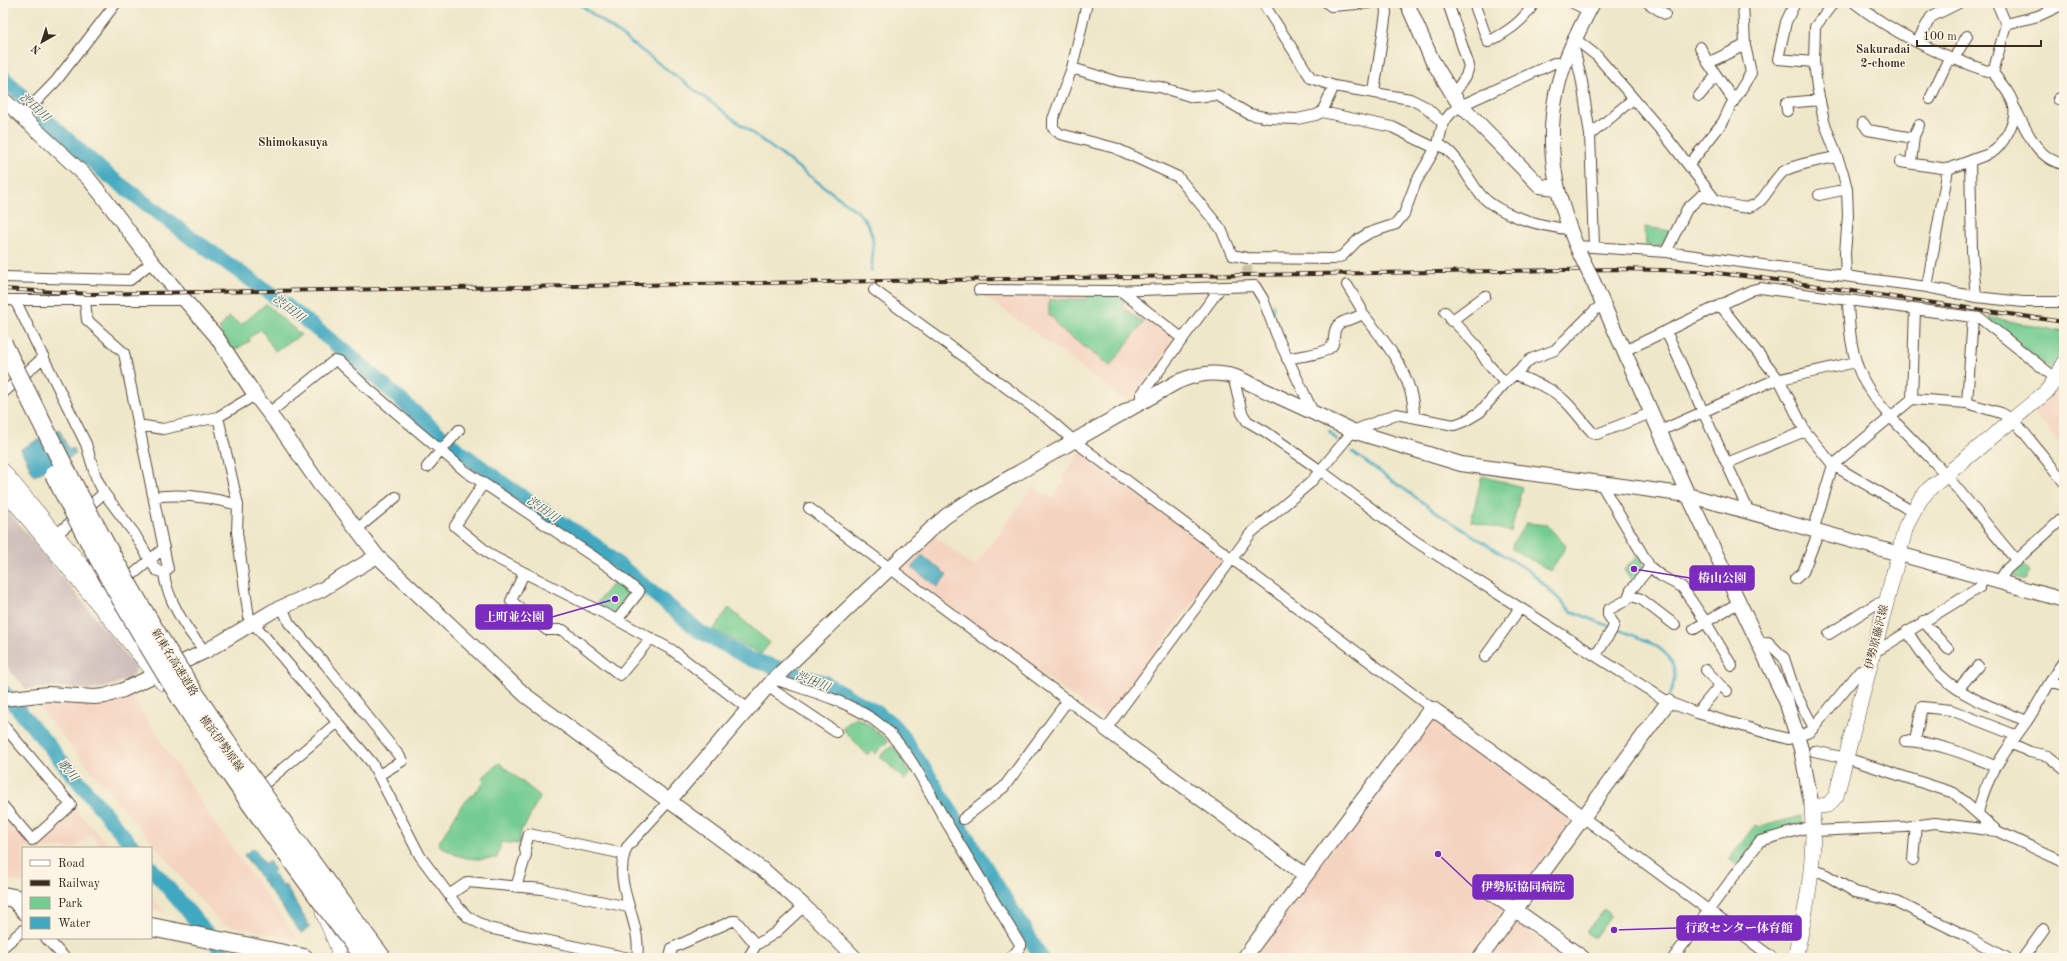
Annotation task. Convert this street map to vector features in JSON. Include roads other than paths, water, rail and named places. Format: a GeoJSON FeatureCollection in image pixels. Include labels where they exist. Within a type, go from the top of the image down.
{"type":"FeatureCollection","features":[{"type":"Feature","properties":{"kind":"highway","name":"新東名高速道路"},"geometry":{"type":"LineString","coordinates":[[3,344],[75,488],[118,566],[190,687],[262,794],[382,958]]}},
{"type":"Feature","properties":{"kind":"highway","name":"新東名高速道路"},"geometry":{"type":"LineString","coordinates":[[3,372],[102,566],[177,693],[237,784],[364,958]]}},
{"type":"Feature","properties":{"kind":"highway"},"geometry":{"type":"LineString","coordinates":[[152,927],[304,958]]}},
{"type":"Feature","properties":{"kind":"main road","name":"伊勢原藤沢線"},"geometry":{"type":"LineString","coordinates":[[1812,807],[1828,804],[1836,796],[1897,554],[1906,526],[1913,512],[1930,489],[2060,382],[2064,364]]}},
{"type":"Feature","properties":{"kind":"main road","name":"横浜伊勢原線"},"geometry":{"type":"LineString","coordinates":[[3,471],[108,596],[163,672],[305,878],[330,924],[338,948],[338,958]]}},
{"type":"Feature","properties":{"kind":"main road","name":"横浜伊勢原線"},"geometry":{"type":"LineString","coordinates":[[3,488],[163,672],[256,791],[313,872],[341,921],[352,950],[352,958]]}},
{"type":"Feature","properties":{"kind":"main road"},"geometry":{"type":"LineString","coordinates":[[1795,958],[1809,897],[1814,828],[1812,807]]}},
{"type":"Feature","properties":{"kind":"street"},"geometry":{"type":"LineString","coordinates":[[23,115],[56,81],[116,3]]}},
{"type":"Feature","properties":{"kind":"street"},"geometry":{"type":"LineString","coordinates":[[1087,3],[1072,68],[1053,120],[1053,128],[1060,134],[1115,148],[1178,177],[1221,229],[1232,255],[1247,262],[1334,259],[1342,256],[1359,239],[1369,233],[1396,224],[1404,214],[1416,182],[1436,146],[1443,123],[1451,113],[1469,66],[1448,3]]}},
{"type":"Feature","properties":{"kind":"street"},"geometry":{"type":"LineString","coordinates":[[1263,3],[1311,78],[1334,86],[1410,99],[1426,107],[1443,123]]}},
{"type":"Feature","properties":{"kind":"street"},"geometry":{"type":"LineString","coordinates":[[1327,3],[1331,6],[1370,3]]}},
{"type":"Feature","properties":{"kind":"street"},"geometry":{"type":"LineString","coordinates":[[1374,92],[1386,13],[1385,3]]}},
{"type":"Feature","properties":{"kind":"street"},"geometry":{"type":"LineString","coordinates":[[1407,3],[1432,60],[1456,100],[1540,186],[1556,188]]}},
{"type":"Feature","properties":{"kind":"street"},"geometry":{"type":"LineString","coordinates":[[1474,3],[1488,42],[1513,28],[1534,3]]}},
{"type":"Feature","properties":{"kind":"street"},"geometry":{"type":"LineString","coordinates":[[1573,3],[1591,7],[1573,44],[1557,87],[1552,126],[1552,154],[1556,188],[1569,229],[1651,413],[1738,603],[1786,701],[1798,736],[1812,807]]}},
{"type":"Feature","properties":{"kind":"street"},"geometry":{"type":"LineString","coordinates":[[1689,165],[1723,122],[1751,73],[1745,46],[1743,3]]}},
{"type":"Feature","properties":{"kind":"street"},"geometry":{"type":"LineString","coordinates":[[1795,3],[1786,22],[1778,59],[1814,62]]}},
{"type":"Feature","properties":{"kind":"street"},"geometry":{"type":"LineString","coordinates":[[1833,3],[1815,27],[1814,62],[1824,121],[1843,173],[1847,189],[1848,216],[1845,253],[1846,276]]}},
{"type":"Feature","properties":{"kind":"street"},"geometry":{"type":"LineString","coordinates":[[1855,3],[1916,42],[1951,59],[1993,73],[2003,86],[2035,145],[2046,158],[2055,163],[2064,163]]}},
{"type":"Feature","properties":{"kind":"street"},"geometry":{"type":"LineString","coordinates":[[1916,42],[1930,17],[1959,3]]}},
{"type":"Feature","properties":{"kind":"street"},"geometry":{"type":"LineString","coordinates":[[1993,73],[2006,24],[1997,3]]}},
{"type":"Feature","properties":{"kind":"street"},"geometry":{"type":"LineString","coordinates":[[1654,4],[1665,14]]}},
{"type":"Feature","properties":{"kind":"street"},"geometry":{"type":"LineString","coordinates":[[2006,24],[2038,16],[2062,4]]}},
{"type":"Feature","properties":{"kind":"street"},"geometry":{"type":"LineString","coordinates":[[1930,99],[1951,59],[1967,36]]}},
{"type":"Feature","properties":{"kind":"street"},"geometry":{"type":"LineString","coordinates":[[1573,44],[1597,56],[1689,165],[1714,198]]}},
{"type":"Feature","properties":{"kind":"street"},"geometry":{"type":"LineString","coordinates":[[1573,44],[1582,82],[1590,135],[1594,246]]}},
{"type":"Feature","properties":{"kind":"street"},"geometry":{"type":"LineString","coordinates":[[1708,62],[1745,46]]}},
{"type":"Feature","properties":{"kind":"street"},"geometry":{"type":"LineString","coordinates":[[1700,47],[1716,76],[1734,101]]}},
{"type":"Feature","properties":{"kind":"street"},"geometry":{"type":"LineString","coordinates":[[1456,100],[1554,63],[1565,63]]}},
{"type":"Feature","properties":{"kind":"street"},"geometry":{"type":"LineString","coordinates":[[1072,68],[1118,82],[1160,87],[1193,97],[1217,95],[1249,114],[1269,118],[1297,119],[1316,115],[1322,112],[1334,86]]}},
{"type":"Feature","properties":{"kind":"street"},"geometry":{"type":"LineString","coordinates":[[1699,96],[1716,76]]}},
{"type":"Feature","properties":{"kind":"street"},"geometry":{"type":"LineString","coordinates":[[3,99],[23,115],[88,178],[152,262],[216,336],[255,396],[269,413],[320,485],[357,529],[377,556],[525,695],[767,873],[804,906],[855,958]]}},
{"type":"Feature","properties":{"kind":"street"},"geometry":{"type":"LineString","coordinates":[[1590,135],[1633,99]]}},
{"type":"Feature","properties":{"kind":"street"},"geometry":{"type":"LineString","coordinates":[[1786,103],[1820,100]]}},
{"type":"Feature","properties":{"kind":"street"},"geometry":{"type":"LineString","coordinates":[[1900,162],[1948,169],[1991,153],[1997,148],[2011,126],[2015,108]]}},
{"type":"Feature","properties":{"kind":"street"},"geometry":{"type":"LineString","coordinates":[[1322,112],[1392,127],[1436,146],[1444,147],[1460,164],[1478,192],[1498,208],[1508,214],[1557,228],[1569,229]]}},
{"type":"Feature","properties":{"kind":"street"},"geometry":{"type":"LineString","coordinates":[[1883,133],[1885,122]]}},
{"type":"Feature","properties":{"kind":"street"},"geometry":{"type":"LineString","coordinates":[[1863,123],[1868,130],[1913,138]]}},
{"type":"Feature","properties":{"kind":"street"},"geometry":{"type":"LineString","coordinates":[[1911,163],[1913,138],[1919,125]]}},
{"type":"Feature","properties":{"kind":"street"},"geometry":{"type":"LineString","coordinates":[[1666,252],[1687,209],[1701,196],[1714,198],[1743,208],[1750,207],[1756,204],[1779,176],[1787,170],[1836,157]]}},
{"type":"Feature","properties":{"kind":"street"},"geometry":{"type":"LineString","coordinates":[[1970,161],[1972,251],[1976,297]]}},
{"type":"Feature","properties":{"kind":"street"},"geometry":{"type":"LineString","coordinates":[[1927,288],[1948,169]]}},
{"type":"Feature","properties":{"kind":"street"},"geometry":{"type":"LineString","coordinates":[[1819,195],[1847,189]]}},
{"type":"Feature","properties":{"kind":"street"},"geometry":{"type":"LineString","coordinates":[[1579,250],[1594,246],[1666,252],[1846,276],[1976,297],[2023,302],[2064,302]]}},
{"type":"Feature","properties":{"kind":"street"},"geometry":{"type":"LineString","coordinates":[[4,275],[130,280],[152,262]]}},
{"type":"Feature","properties":{"kind":"street"},"geometry":{"type":"LineString","coordinates":[[979,290],[1121,291],[1221,287],[1248,282],[1255,286],[1263,299],[1272,326],[1313,412]]}},
{"type":"Feature","properties":{"kind":"street"},"geometry":{"type":"LineString","coordinates":[[1347,285],[1361,308],[1362,313],[1389,347],[1401,370],[1414,401],[1414,416]]}},
{"type":"Feature","properties":{"kind":"street"},"geometry":{"type":"LineString","coordinates":[[1143,402],[1142,396],[1221,287]]}},
{"type":"Feature","properties":{"kind":"street"},"geometry":{"type":"LineString","coordinates":[[1624,351],[1752,290],[1760,288],[1980,318],[2060,382]]}},
{"type":"Feature","properties":{"kind":"street"},"geometry":{"type":"LineString","coordinates":[[874,290],[1433,709],[1584,818],[1773,958]]}},
{"type":"Feature","properties":{"kind":"street"},"geometry":{"type":"LineString","coordinates":[[1121,291],[1183,339]]}},
{"type":"Feature","properties":{"kind":"street"},"geometry":{"type":"LineString","coordinates":[[1485,296],[1448,316],[1476,345],[1488,364],[1505,383]]}},
{"type":"Feature","properties":{"kind":"street"},"geometry":{"type":"LineString","coordinates":[[3,300],[186,300]]}},
{"type":"Feature","properties":{"kind":"street"},"geometry":{"type":"LineString","coordinates":[[15,300],[89,450],[96,477],[104,493],[134,533],[158,572],[164,573]]}},
{"type":"Feature","properties":{"kind":"street"},"geometry":{"type":"LineString","coordinates":[[85,301],[87,320],[124,353],[168,569],[164,573]]}},
{"type":"Feature","properties":{"kind":"street"},"geometry":{"type":"LineString","coordinates":[[1848,301],[1849,323],[1856,362],[1871,392],[1946,476],[2016,561]]}},
{"type":"Feature","properties":{"kind":"street"},"geometry":{"type":"LineString","coordinates":[[1106,729],[1250,533],[1297,496],[1321,471],[1353,431],[1396,414],[1414,416],[1454,425],[1465,422],[1480,412],[1505,383],[1531,359],[1555,350],[1595,310],[1603,305]]}},
{"type":"Feature","properties":{"kind":"street"},"geometry":{"type":"LineString","coordinates":[[1720,305],[1780,381],[1805,431],[1833,465],[1913,512]]}},
{"type":"Feature","properties":{"kind":"street"},"geometry":{"type":"LineString","coordinates":[[1912,399],[1915,310]]}},
{"type":"Feature","properties":{"kind":"street"},"geometry":{"type":"LineString","coordinates":[[1287,359],[1324,352],[1331,347],[1334,341],[1334,330],[1337,325],[1345,321],[1353,320],[1362,313]]}},
{"type":"Feature","properties":{"kind":"street"},"geometry":{"type":"LineString","coordinates":[[1967,403],[1973,317]]}},
{"type":"Feature","properties":{"kind":"street"},"geometry":{"type":"LineString","coordinates":[[1666,331],[1750,512]]}},
{"type":"Feature","properties":{"kind":"street"},"geometry":{"type":"LineString","coordinates":[[3,392],[44,357]]}},
{"type":"Feature","properties":{"kind":"street"},"geometry":{"type":"LineString","coordinates":[[269,413],[334,361],[339,362],[483,484],[609,567],[639,592],[617,620]]}},
{"type":"Feature","properties":{"kind":"street"},"geometry":{"type":"LineString","coordinates":[[1660,431],[1772,382],[1856,362]]}},
{"type":"Feature","properties":{"kind":"street"},"geometry":{"type":"LineString","coordinates":[[637,958],[639,948],[637,933],[621,881],[624,854],[627,847],[789,663],[946,516],[974,498],[1074,441],[1178,382],[1194,375],[1214,373],[1236,377],[1353,431],[1461,464],[1688,495],[1815,532],[2064,600]]}},
{"type":"Feature","properties":{"kind":"street"},"geometry":{"type":"LineString","coordinates":[[1515,374],[1548,388],[1560,396],[1592,432],[1597,434],[1651,413]]}},
{"type":"Feature","properties":{"kind":"street"},"geometry":{"type":"LineString","coordinates":[[1236,377],[1235,384],[1244,418],[1321,471],[1415,541],[1668,702],[1788,739],[1810,732],[1813,726],[1860,671],[1867,673]]}},
{"type":"Feature","properties":{"kind":"street"},"geometry":{"type":"LineString","coordinates":[[138,424],[163,429],[218,417],[255,396]]}},
{"type":"Feature","properties":{"kind":"street"},"geometry":{"type":"LineString","coordinates":[[1795,579],[1803,572],[1833,465],[1912,399],[1967,403],[2001,413],[2014,420],[2064,482]]}},
{"type":"Feature","properties":{"kind":"street"},"geometry":{"type":"LineString","coordinates":[[218,417],[238,506],[237,532],[247,610],[252,624],[372,763],[420,856],[449,895],[468,917],[488,928],[629,958]]}},
{"type":"Feature","properties":{"kind":"street"},"geometry":{"type":"LineString","coordinates":[[428,467],[459,430]]}},
{"type":"Feature","properties":{"kind":"street"},"geometry":{"type":"LineString","coordinates":[[1728,464],[1805,431]]}},
{"type":"Feature","properties":{"kind":"street"},"geometry":{"type":"LineString","coordinates":[[1600,482],[1650,567],[1661,576],[1682,587],[1705,621],[1732,666]]}},
{"type":"Feature","properties":{"kind":"street"},"geometry":{"type":"LineString","coordinates":[[483,484],[455,526],[492,556],[672,650],[748,708]]}},
{"type":"Feature","properties":{"kind":"street"},"geometry":{"type":"LineString","coordinates":[[56,535],[104,493]]}},
{"type":"Feature","properties":{"kind":"street"},"geometry":{"type":"LineString","coordinates":[[154,497],[173,494],[196,496],[214,498],[238,506]]}},
{"type":"Feature","properties":{"kind":"street"},"geometry":{"type":"LineString","coordinates":[[357,529],[396,497]]}},
{"type":"Feature","properties":{"kind":"street"},"geometry":{"type":"LineString","coordinates":[[809,508],[1305,875]]}},
{"type":"Feature","properties":{"kind":"street"},"geometry":{"type":"LineString","coordinates":[[1998,582],[2002,575],[2016,561],[2064,517]]}},
{"type":"Feature","properties":{"kind":"street"},"geometry":{"type":"LineString","coordinates":[[108,596],[164,548]]}},
{"type":"Feature","properties":{"kind":"street"},"geometry":{"type":"LineString","coordinates":[[3,699],[48,694],[81,697],[105,696],[123,690],[221,643],[282,607],[328,586],[377,556]]}},
{"type":"Feature","properties":{"kind":"street"},"geometry":{"type":"LineString","coordinates":[[1596,655],[1613,627],[1608,615],[1608,610],[1627,600],[1631,590],[1650,567]]}},
{"type":"Feature","properties":{"kind":"street"},"geometry":{"type":"LineString","coordinates":[[164,573],[167,589],[184,626],[200,645]]}},
{"type":"Feature","properties":{"kind":"street"},"geometry":{"type":"LineString","coordinates":[[524,573],[511,601],[547,630],[563,630],[620,675],[651,638]]}},
{"type":"Feature","properties":{"kind":"street"},"geometry":{"type":"LineString","coordinates":[[1873,648],[1880,649],[1922,621],[1980,586],[1983,578]]}},
{"type":"Feature","properties":{"kind":"street"},"geometry":{"type":"LineString","coordinates":[[1629,595],[1641,599],[1675,625]]}},
{"type":"Feature","properties":{"kind":"street"},"geometry":{"type":"LineString","coordinates":[[1829,634],[1876,604],[1885,602]]}},
{"type":"Feature","properties":{"kind":"street"},"geometry":{"type":"LineString","coordinates":[[1694,629],[1705,621],[1738,603]]}},
{"type":"Feature","properties":{"kind":"street"},"geometry":{"type":"LineString","coordinates":[[282,607],[289,623],[326,665],[400,757],[402,761],[379,775]]}},
{"type":"Feature","properties":{"kind":"street"},"geometry":{"type":"LineString","coordinates":[[1485,657],[1520,608]]}},
{"type":"Feature","properties":{"kind":"street"},"geometry":{"type":"LineString","coordinates":[[1922,621],[1948,649]]}},
{"type":"Feature","properties":{"kind":"street"},"geometry":{"type":"LineString","coordinates":[[1907,632],[1928,662],[1941,676],[1978,701],[2027,721]]}},
{"type":"Feature","properties":{"kind":"street"},"geometry":{"type":"LineString","coordinates":[[1759,646],[1768,642],[1784,658],[1795,692],[1813,726]]}},
{"type":"Feature","properties":{"kind":"street"},"geometry":{"type":"LineString","coordinates":[[1978,813],[1980,802],[1995,766],[2027,721],[2052,682],[2055,673],[2064,661]]}},
{"type":"Feature","properties":{"kind":"street"},"geometry":{"type":"LineString","coordinates":[[1959,688],[1978,666]]}},
{"type":"Feature","properties":{"kind":"street"},"geometry":{"type":"LineString","coordinates":[[1698,712],[1723,688],[1706,670]]}},
{"type":"Feature","properties":{"kind":"street"},"geometry":{"type":"LineString","coordinates":[[773,680],[836,732]]}},
{"type":"Feature","properties":{"kind":"street"},"geometry":{"type":"LineString","coordinates":[[773,680],[827,696],[874,720],[882,726],[902,749],[951,827],[1021,946],[1011,958]]}},
{"type":"Feature","properties":{"kind":"street"},"geometry":{"type":"LineString","coordinates":[[2052,682],[2064,685]]}},
{"type":"Feature","properties":{"kind":"street"},"geometry":{"type":"LineString","coordinates":[[963,819],[1004,787],[1068,700]]}},
{"type":"Feature","properties":{"kind":"street"},"geometry":{"type":"LineString","coordinates":[[1480,958],[1668,702]]}},
{"type":"Feature","properties":{"kind":"street"},"geometry":{"type":"LineString","coordinates":[[1995,766],[1957,750],[1910,741],[1922,706],[1951,710],[2013,739],[2030,752],[2048,756],[2064,769]]}},
{"type":"Feature","properties":{"kind":"street"},"geometry":{"type":"LineString","coordinates":[[1244,958],[1429,711],[1433,709]]}},
{"type":"Feature","properties":{"kind":"street"},"geometry":{"type":"LineString","coordinates":[[256,791],[338,722]]}},
{"type":"Feature","properties":{"kind":"street"},"geometry":{"type":"LineString","coordinates":[[3,725],[71,805],[32,840],[3,806]]}},
{"type":"Feature","properties":{"kind":"street"},"geometry":{"type":"LineString","coordinates":[[1814,751],[1846,758],[1954,793],[1997,831]]}},
{"type":"Feature","properties":{"kind":"street"},"geometry":{"type":"LineString","coordinates":[[1676,958],[1674,957],[1760,841],[1814,828],[1916,825],[1935,823],[1997,831],[2064,862]]}},
{"type":"Feature","properties":{"kind":"street"},"geometry":{"type":"LineString","coordinates":[[1913,860],[1916,825]]}},
{"type":"Feature","properties":{"kind":"street"},"geometry":{"type":"LineString","coordinates":[[516,887],[526,855],[525,848],[529,834],[624,854]]}},
{"type":"Feature","properties":{"kind":"street"},"geometry":{"type":"LineString","coordinates":[[1812,870],[1823,873],[1855,892],[1903,905],[2007,958]]}},
{"type":"Feature","properties":{"kind":"street"},"geometry":{"type":"LineString","coordinates":[[449,895],[468,882],[542,890],[628,907]]}},
{"type":"Feature","properties":{"kind":"street"},"geometry":{"type":"LineString","coordinates":[[1483,886],[1583,958]]}},
{"type":"Feature","properties":{"kind":"street"},"geometry":{"type":"LineString","coordinates":[[9,896],[22,913]]}},
{"type":"Feature","properties":{"kind":"street"},"geometry":{"type":"LineString","coordinates":[[748,958],[756,945],[775,933],[804,906]]}},
{"type":"Feature","properties":{"kind":"street"},"geometry":{"type":"LineString","coordinates":[[670,958],[672,948],[732,921],[736,921],[756,945]]}},
{"type":"Feature","properties":{"kind":"street"},"geometry":{"type":"LineString","coordinates":[[2023,958],[2044,929]]}},
{"type":"Feature","properties":{"kind":"street"},"geometry":{"type":"LineString","coordinates":[[3,947],[22,931]]}},
{"type":"Feature","properties":{"kind":"street"},"geometry":{"type":"LineString","coordinates":[[47,939],[65,958]]}},
{"type":"Feature","properties":{"kind":"water"},"geometry":{"type":"Polygon","coordinates":[[[59,429],[69,450],[73,448],[76,454],[34,476],[21,449],[59,429]]]}},
{"type":"Feature","properties":{"kind":"water"},"geometry":{"type":"Polygon","coordinates":[[[922,555],[947,575],[937,587],[912,568],[922,555]]]}},
{"type":"Feature","properties":{"kind":"water"},"geometry":{"type":"Polygon","coordinates":[[[253,848],[265,864],[269,861],[275,870],[273,873],[282,886],[285,885],[310,927],[301,933],[244,855],[253,848]]]}},
{"type":"Feature","properties":{"kind":"waterway"},"geometry":{"type":"LineString","coordinates":[[578,3],[858,212],[868,226],[873,239],[871,271]]}},
{"type":"Feature","properties":{"kind":"waterway","name":"渋田川"},"geometry":{"type":"LineString","coordinates":[[3,77],[43,117],[104,172],[190,237],[278,299],[351,356],[453,446],[508,487],[595,545],[699,631],[750,659],[825,683],[878,713],[891,723],[902,735],[927,773],[1042,958]]}},
{"type":"Feature","properties":{"kind":"waterway"},"geometry":{"type":"LineString","coordinates":[[1273,305],[1273,313]]}},
{"type":"Feature","properties":{"kind":"waterway"},"geometry":{"type":"LineString","coordinates":[[1308,390],[1314,402]]}},
{"type":"Feature","properties":{"kind":"waterway"},"geometry":{"type":"LineString","coordinates":[[1329,431],[1337,440]]}},
{"type":"Feature","properties":{"kind":"waterway"},"geometry":{"type":"LineString","coordinates":[[1352,452],[1442,516],[1531,572],[1571,611],[1611,627]]}},
{"type":"Feature","properties":{"kind":"waterway"},"geometry":{"type":"LineString","coordinates":[[1616,629],[1652,644],[1662,650],[1670,659],[1674,669],[1674,681],[1669,695]]}},
{"type":"Feature","properties":{"kind":"waterway","name":"歌川"},"geometry":{"type":"LineString","coordinates":[[3,691],[133,847]]}},
{"type":"Feature","properties":{"kind":"waterway","name":"歌川"},"geometry":{"type":"LineString","coordinates":[[152,869],[228,958]]}},
{"type":"Feature","properties":{"kind":"tunnel"},"geometry":{"type":"LineString","coordinates":[[1247,266],[1248,279]]}},
{"type":"Feature","properties":{"kind":"railway"},"geometry":{"type":"LineString","coordinates":[[3,289],[90,294],[1619,269],[1698,271],[1762,278],[2064,322]]}},
{"type":"Feature","properties":{"kind":"place","name":"椿山公園"},"geometry":{"type":"Point","coordinates":[1634,569]}},
{"type":"Feature","properties":{"kind":"place","name":"上町並公園"},"geometry":{"type":"Point","coordinates":[615,599]}},
{"type":"Feature","properties":{"kind":"place","name":"伊勢原協同病院"},"geometry":{"type":"Point","coordinates":[1438,854]}},
{"type":"Feature","properties":{"kind":"place","name":"行政センター体育館"},"geometry":{"type":"Point","coordinates":[1614,930]}},
{"type":"Feature","properties":{"kind":"district","name":"Sakuradai 2-chome"},"geometry":{"type":"Point","coordinates":[1883,56]}},
{"type":"Feature","properties":{"kind":"district","name":"Shimokasuya"},"geometry":{"type":"Point","coordinates":[293,142]}}]}
